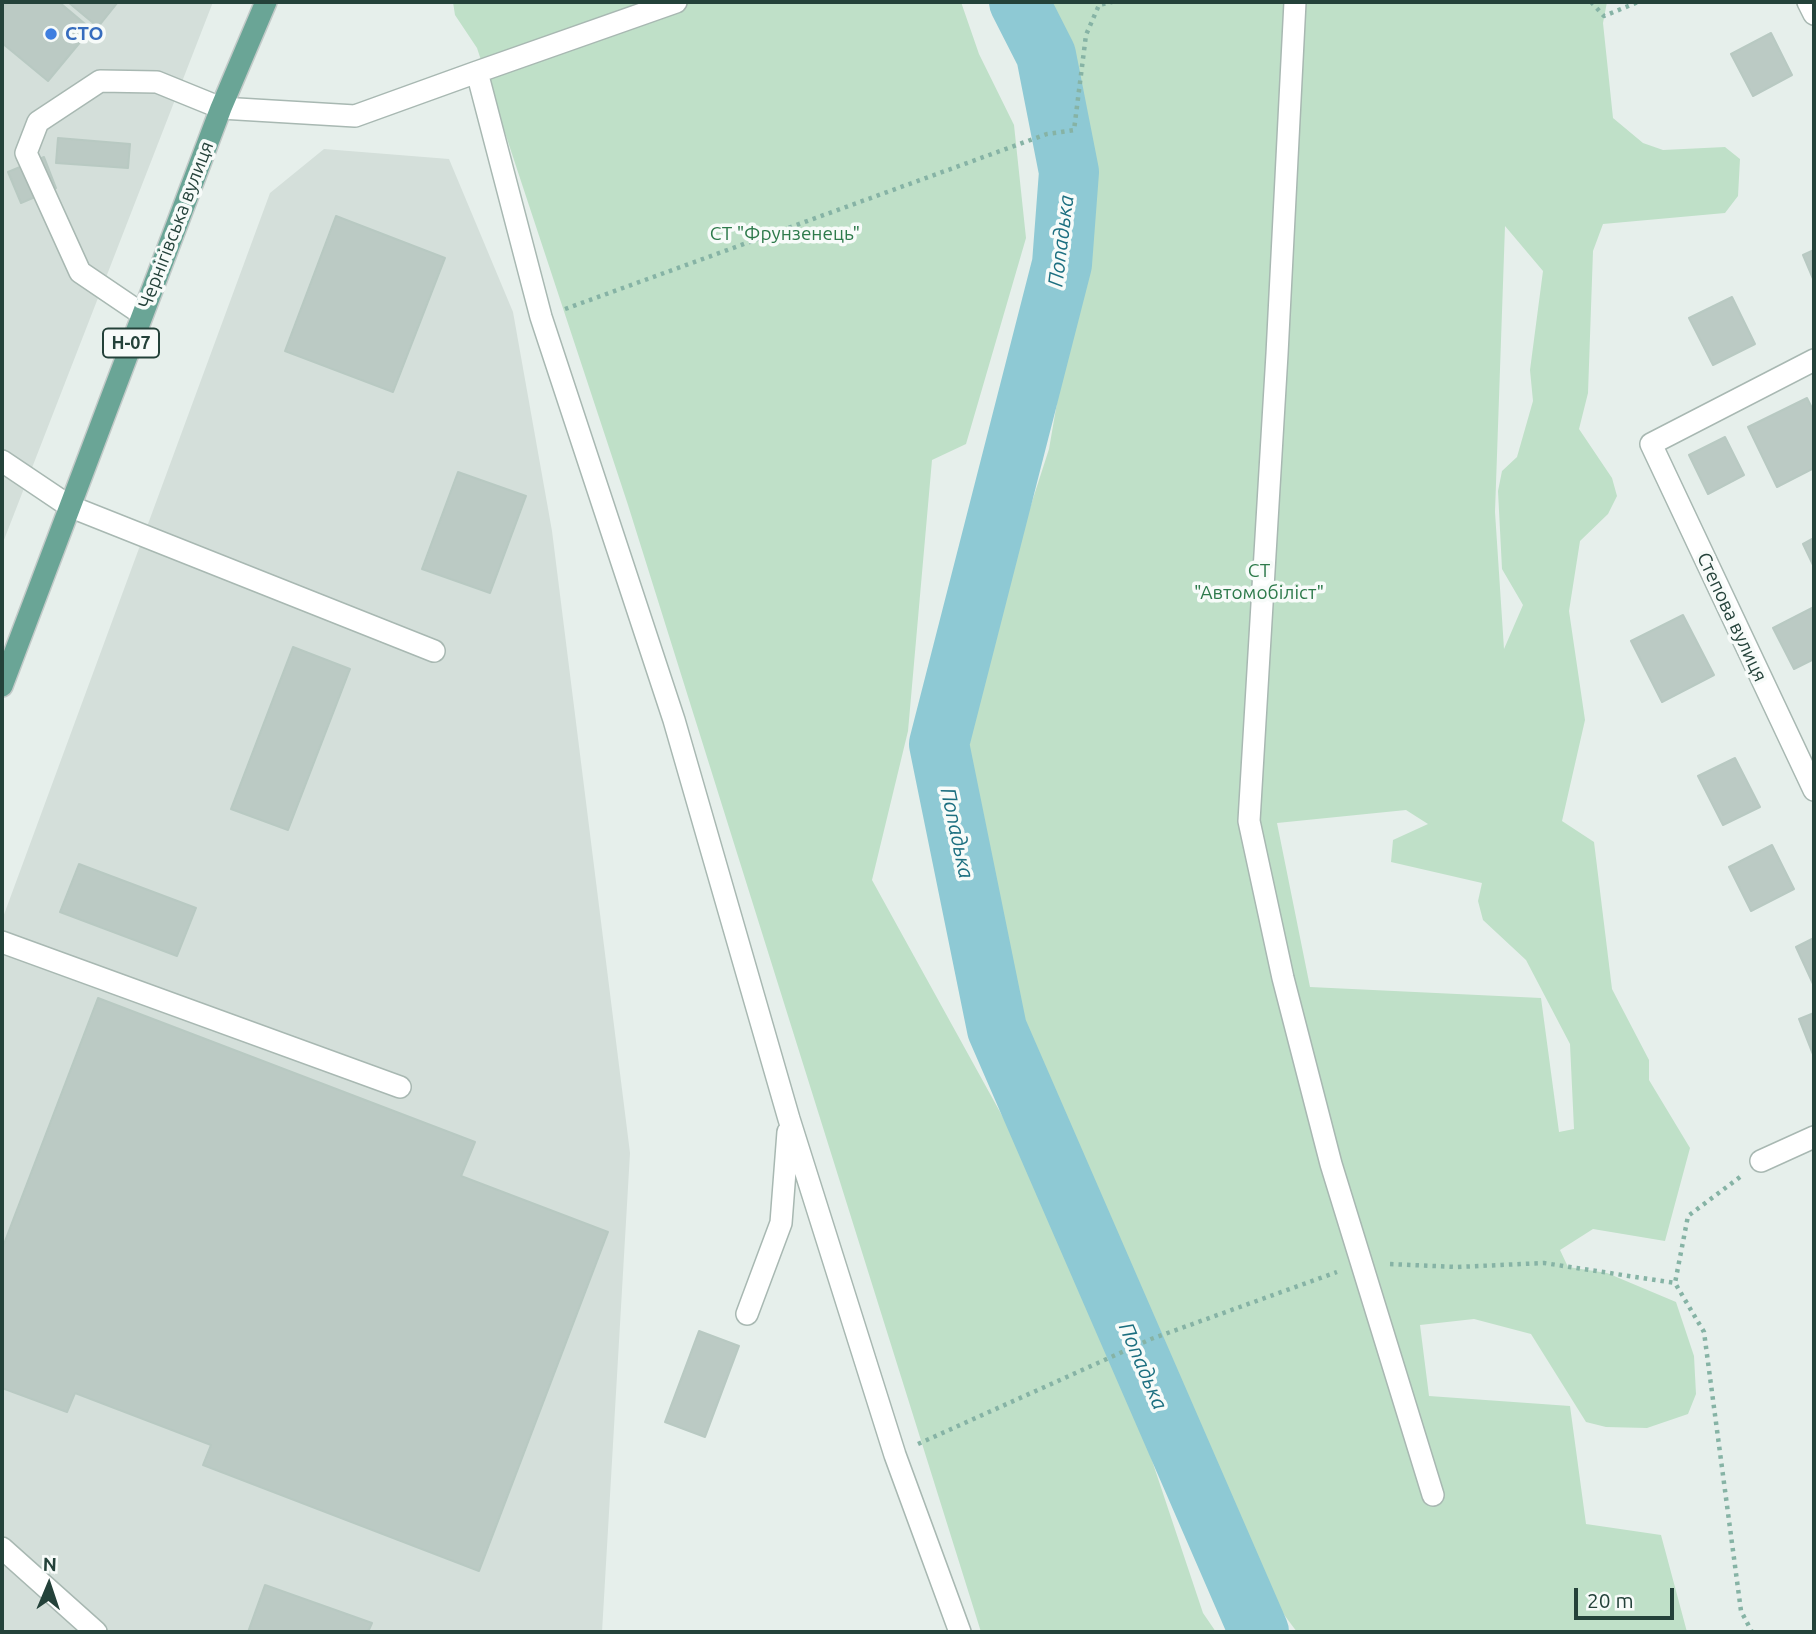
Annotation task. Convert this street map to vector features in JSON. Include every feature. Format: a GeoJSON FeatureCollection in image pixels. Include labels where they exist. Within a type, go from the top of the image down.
{"type":"FeatureCollection","features":[{"type":"Feature","properties":{"kind":"main road","name":"Чернігівська вулиця"},"geometry":{"type":"LineString","coordinates":[[2,685],[221,108],[266,2]]}},
{"type":"Feature","properties":{"kind":"street"},"geometry":{"type":"LineString","coordinates":[[142,314],[80,272],[26,153],[38,122],[100,80],[157,82],[221,108],[355,116],[676,2]]}},
{"type":"Feature","properties":{"kind":"street"},"geometry":{"type":"LineString","coordinates":[[1295,2],[1276,382],[1249,821],[1286,991],[1331,1164],[1433,1494]]}},
{"type":"Feature","properties":{"kind":"street"},"geometry":{"type":"LineString","coordinates":[[1808,2],[1814,14]]}},
{"type":"Feature","properties":{"kind":"street"},"geometry":{"type":"LineString","coordinates":[[477,72],[541,317],[674,720],[789,1119],[895,1455],[960,1632]]}},
{"type":"Feature","properties":{"kind":"street","name":"Степова вулиця"},"geometry":{"type":"LineString","coordinates":[[1814,360],[1651,444],[1814,790]]}},
{"type":"Feature","properties":{"kind":"street"},"geometry":{"type":"LineString","coordinates":[[2,461],[69,506],[433,650]]}},
{"type":"Feature","properties":{"kind":"street"},"geometry":{"type":"LineString","coordinates":[[2,942],[400,1087]]}},
{"type":"Feature","properties":{"kind":"street"},"geometry":{"type":"LineString","coordinates":[[747,1314],[781,1223],[789,1119]]}},
{"type":"Feature","properties":{"kind":"street"},"geometry":{"type":"LineString","coordinates":[[1761,1161],[1814,1137]]}},
{"type":"Feature","properties":{"kind":"street"},"geometry":{"type":"LineString","coordinates":[[2,1548],[96,1632]]}},
{"type":"Feature","properties":{"kind":"path"},"geometry":{"type":"LineString","coordinates":[[541,317],[1047,134],[1073,130],[1086,34],[1099,5],[1112,2]]}},
{"type":"Feature","properties":{"kind":"path"},"geometry":{"type":"LineString","coordinates":[[1591,2],[1604,16],[1638,2]]}},
{"type":"Feature","properties":{"kind":"path"},"geometry":{"type":"LineString","coordinates":[[1752,1632],[1741,1611],[1704,1332],[1675,1283],[1688,1216],[1761,1161]]}},
{"type":"Feature","properties":{"kind":"path"},"geometry":{"type":"LineString","coordinates":[[895,1455],[1150,1339],[1362,1263],[1457,1267],[1544,1263],[1675,1283]]}},
{"type":"Feature","properties":{"kind":"shaded area"},"geometry":{"type":"Polygon","coordinates":[[[2,2],[213,2],[2,545],[2,2]]]}},
{"type":"Feature","properties":{"kind":"shaded area"},"geometry":{"type":"Polygon","coordinates":[[[324,149],[449,159],[513,312],[552,531],[630,1153],[602,1632],[2,1632],[2,920],[270,193],[324,149]]]}},
{"type":"Feature","properties":{"kind":"green space","name":"СТ \"Фрунзенець\""},"geometry":{"type":"Polygon","coordinates":[[[453,2],[961,2],[979,54],[1014,125],[1026,238],[966,444],[932,460],[908,731],[872,880],[1026,1159],[1099,1302],[1203,1613],[1216,1632],[981,1632],[628,505],[477,48],[455,15],[453,2]]]}},
{"type":"Feature","properties":{"kind":"green space","name":"СТ \"Автомобіліст\""},"geometry":{"type":"Polygon","coordinates":[[[1043,2],[1607,2],[1603,23],[1613,118],[1643,143],[1663,150],[1725,147],[1740,159],[1738,196],[1725,213],[1603,224],[1593,251],[1588,393],[1579,429],[1612,478],[1617,496],[1608,514],[1580,541],[1569,611],[1585,720],[1562,821],[1594,842],[1612,989],[1649,1060],[1649,1080],[1690,1148],[1665,1241],[1593,1229],[1560,1250],[1568,1267],[1607,1273],[1676,1302],[1694,1356],[1696,1394],[1688,1414],[1647,1428],[1606,1427],[1586,1422],[1531,1334],[1474,1319],[1420,1325],[1429,1396],[1570,1406],[1586,1524],[1661,1535],[1687,1632],[1297,1632],[1276,1604],[1158,1366],[1017,1020],[957,734],[1049,449],[1096,177],[1050,17],[1043,2]],[[1505,226],[1495,512],[1504,649],[1523,605],[1502,569],[1498,491],[1502,471],[1517,457],[1533,401],[1530,370],[1543,271],[1505,226]],[[1406,810],[1277,823],[1310,987],[1541,998],[1559,1132],[1574,1129],[1570,1044],[1526,960],[1483,920],[1478,901],[1482,883],[1391,862],[1393,840],[1428,824],[1406,810]]]}},
{"type":"Feature","properties":{"kind":"building"},"geometry":{"type":"Polygon","coordinates":[[[2,2],[59,2],[91,29],[48,81],[2,43],[2,2]]]}},
{"type":"Feature","properties":{"kind":"building"},"geometry":{"type":"Polygon","coordinates":[[[68,2],[118,2],[98,27],[68,2]]]}},
{"type":"Feature","properties":{"kind":"building"},"geometry":{"type":"Polygon","coordinates":[[[1771,33],[1792,75],[1753,96],[1731,54],[1771,33]]]}},
{"type":"Feature","properties":{"kind":"building"},"geometry":{"type":"Polygon","coordinates":[[[58,138],[130,144],[128,168],[56,163],[58,138]]]}},
{"type":"Feature","properties":{"kind":"building"},"geometry":{"type":"Polygon","coordinates":[[[44,157],[56,188],[21,203],[8,172],[44,157]]]}},
{"type":"Feature","properties":{"kind":"building"},"geometry":{"type":"Polygon","coordinates":[[[336,216],[445,258],[393,392],[285,351],[336,216]]]}},
{"type":"Feature","properties":{"kind":"building"},"geometry":{"type":"Polygon","coordinates":[[[1814,250],[1814,281],[1803,255],[1814,250]]]}},
{"type":"Feature","properties":{"kind":"building"},"geometry":{"type":"Polygon","coordinates":[[[1732,297],[1755,344],[1713,365],[1689,318],[1732,297]]]}},
{"type":"Feature","properties":{"kind":"building"},"geometry":{"type":"Polygon","coordinates":[[[1807,398],[1814,412],[1814,468],[1777,487],[1748,427],[1807,398]]]}},
{"type":"Feature","properties":{"kind":"building"},"geometry":{"type":"Polygon","coordinates":[[[1725,437],[1744,475],[1708,494],[1689,455],[1725,437]]]}},
{"type":"Feature","properties":{"kind":"building"},"geometry":{"type":"Polygon","coordinates":[[[458,472],[526,496],[490,593],[422,569],[458,472]]]}},
{"type":"Feature","properties":{"kind":"building"},"geometry":{"type":"Polygon","coordinates":[[[1814,538],[1814,567],[1803,544],[1814,538]]]}},
{"type":"Feature","properties":{"kind":"building"},"geometry":{"type":"Polygon","coordinates":[[[1814,607],[1814,659],[1794,669],[1773,628],[1814,607]]]}},
{"type":"Feature","properties":{"kind":"building"},"geometry":{"type":"Polygon","coordinates":[[[1683,615],[1714,675],[1662,702],[1631,641],[1683,615]]]}},
{"type":"Feature","properties":{"kind":"building"},"geometry":{"type":"Polygon","coordinates":[[[293,647],[350,669],[288,830],[231,809],[293,647]]]}},
{"type":"Feature","properties":{"kind":"building"},"geometry":{"type":"Polygon","coordinates":[[[1735,758],[1760,807],[1723,825],[1698,776],[1735,758]]]}},
{"type":"Feature","properties":{"kind":"building"},"geometry":{"type":"Polygon","coordinates":[[[1772,845],[1794,889],[1751,911],[1729,867],[1772,845]]]}},
{"type":"Feature","properties":{"kind":"building"},"geometry":{"type":"Polygon","coordinates":[[[79,864],[196,908],[177,956],[60,912],[79,864]]]}},
{"type":"Feature","properties":{"kind":"building"},"geometry":{"type":"Polygon","coordinates":[[[1814,938],[1814,986],[1796,947],[1814,938]]]}},
{"type":"Feature","properties":{"kind":"building"},"geometry":{"type":"Polygon","coordinates":[[[98,998],[475,1142],[461,1176],[608,1232],[479,1571],[203,1465],[211,1445],[75,1393],[67,1412],[2,1388],[2,1249],[98,998]]]}},
{"type":"Feature","properties":{"kind":"building"},"geometry":{"type":"Polygon","coordinates":[[[1814,1013],[1814,1057],[1799,1019],[1814,1013]]]}},
{"type":"Feature","properties":{"kind":"building"},"geometry":{"type":"Polygon","coordinates":[[[699,1331],[739,1346],[705,1437],[665,1422],[699,1331]]]}},
{"type":"Feature","properties":{"kind":"building"},"geometry":{"type":"Polygon","coordinates":[[[265,1585],[372,1623],[368,1632],[248,1632],[265,1585]]]}},
{"type":"Feature","properties":{"kind":"waterway","name":"Попадька"},"geometry":{"type":"LineString","coordinates":[[1019,2],[1046,55],[1069,172],[1062,264],[939,744],[997,1029],[1259,1632]]}},
{"type":"Feature","properties":{"kind":"place","name":"СТО"},"geometry":{"type":"Point","coordinates":[51,34]}}]}
